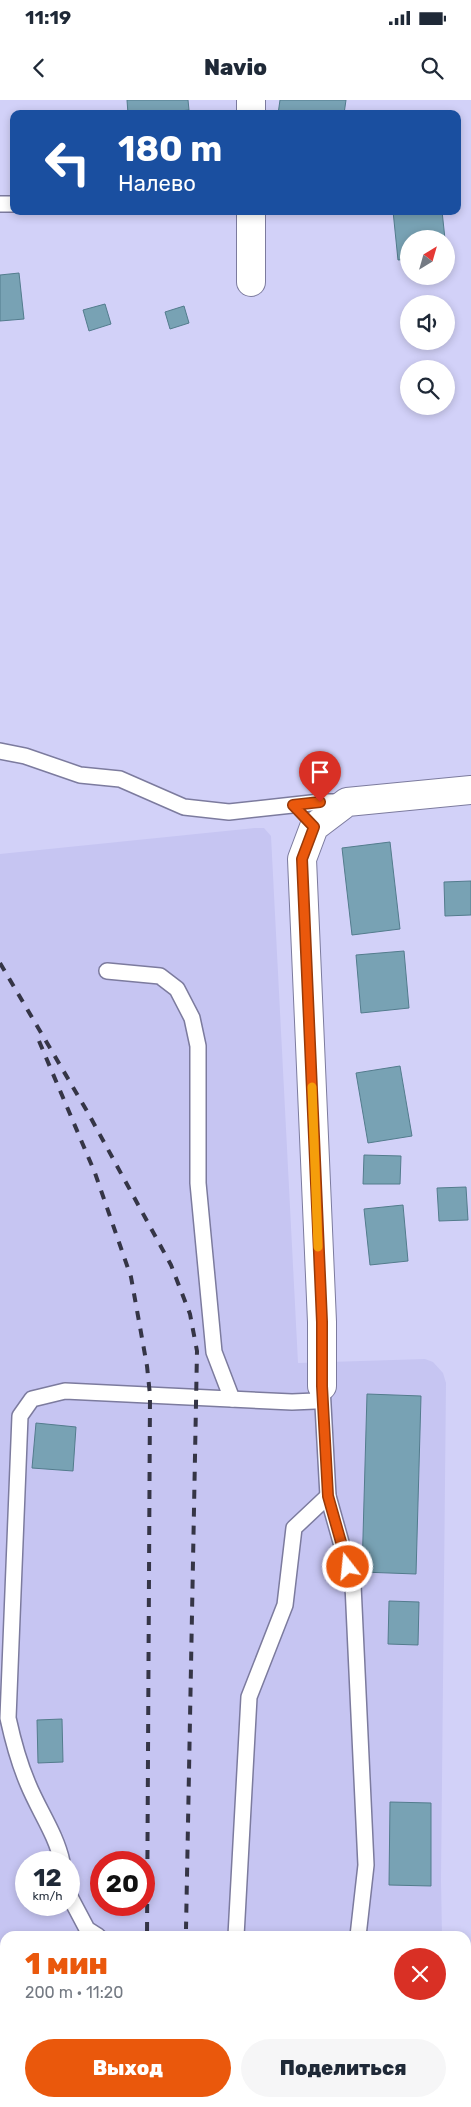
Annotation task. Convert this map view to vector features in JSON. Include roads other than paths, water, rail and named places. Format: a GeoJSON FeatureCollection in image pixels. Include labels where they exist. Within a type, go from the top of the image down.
{"type":"FeatureCollection","features":[{"type":"Feature","properties":{"kind":"street"},"geometry":{"type":"LineString","coordinates":[[251,215],[251,282]]}},
{"type":"Feature","properties":{"kind":"street"},"geometry":{"type":"LineString","coordinates":[[322,1386],[322,1322],[302,859],[314,827],[347,802],[471,790]]}},
{"type":"Feature","properties":{"kind":"lane"},"geometry":{"type":"LineString","coordinates":[[0,751],[25,756],[80,775],[120,779],[184,807],[229,812],[293,805],[347,802]]}},
{"type":"Feature","properties":{"kind":"lane"},"geometry":{"type":"LineString","coordinates":[[293,805],[314,827]]}},
{"type":"Feature","properties":{"kind":"lane"},"geometry":{"type":"LineString","coordinates":[[107,971],[160,976],[177,989],[192,1018],[198,1046],[198,1183],[214,1352],[232,1399]]}},
{"type":"Feature","properties":{"kind":"lane"},"geometry":{"type":"LineString","coordinates":[[59,1851],[54,1835],[28,1786],[15,1751],[8,1718],[20,1416],[32,1400],[65,1391],[292,1402],[315,1401],[322,1386]]}},
{"type":"Feature","properties":{"kind":"lane"},"geometry":{"type":"LineString","coordinates":[[322,1386],[328,1496],[353,1585],[366,1865],[359,1931]]}},
{"type":"Feature","properties":{"kind":"lane"},"geometry":{"type":"LineString","coordinates":[[236,1931],[249,1697],[285,1605],[294,1528],[328,1496]]}},
{"type":"Feature","properties":{"kind":"lane"},"geometry":{"type":"LineString","coordinates":[[80,1916],[87,1929],[90,1931]]}},
{"type":"Feature","properties":{"kind":"railway"},"geometry":{"type":"LineString","coordinates":[[0,963],[87,1111],[171,1265],[190,1314],[197,1351],[186,1929]]}},
{"type":"Feature","properties":{"kind":"railway"},"geometry":{"type":"LineString","coordinates":[[39,1041],[95,1173],[131,1277],[147,1366],[150,1395],[147,1931]]}}]}
